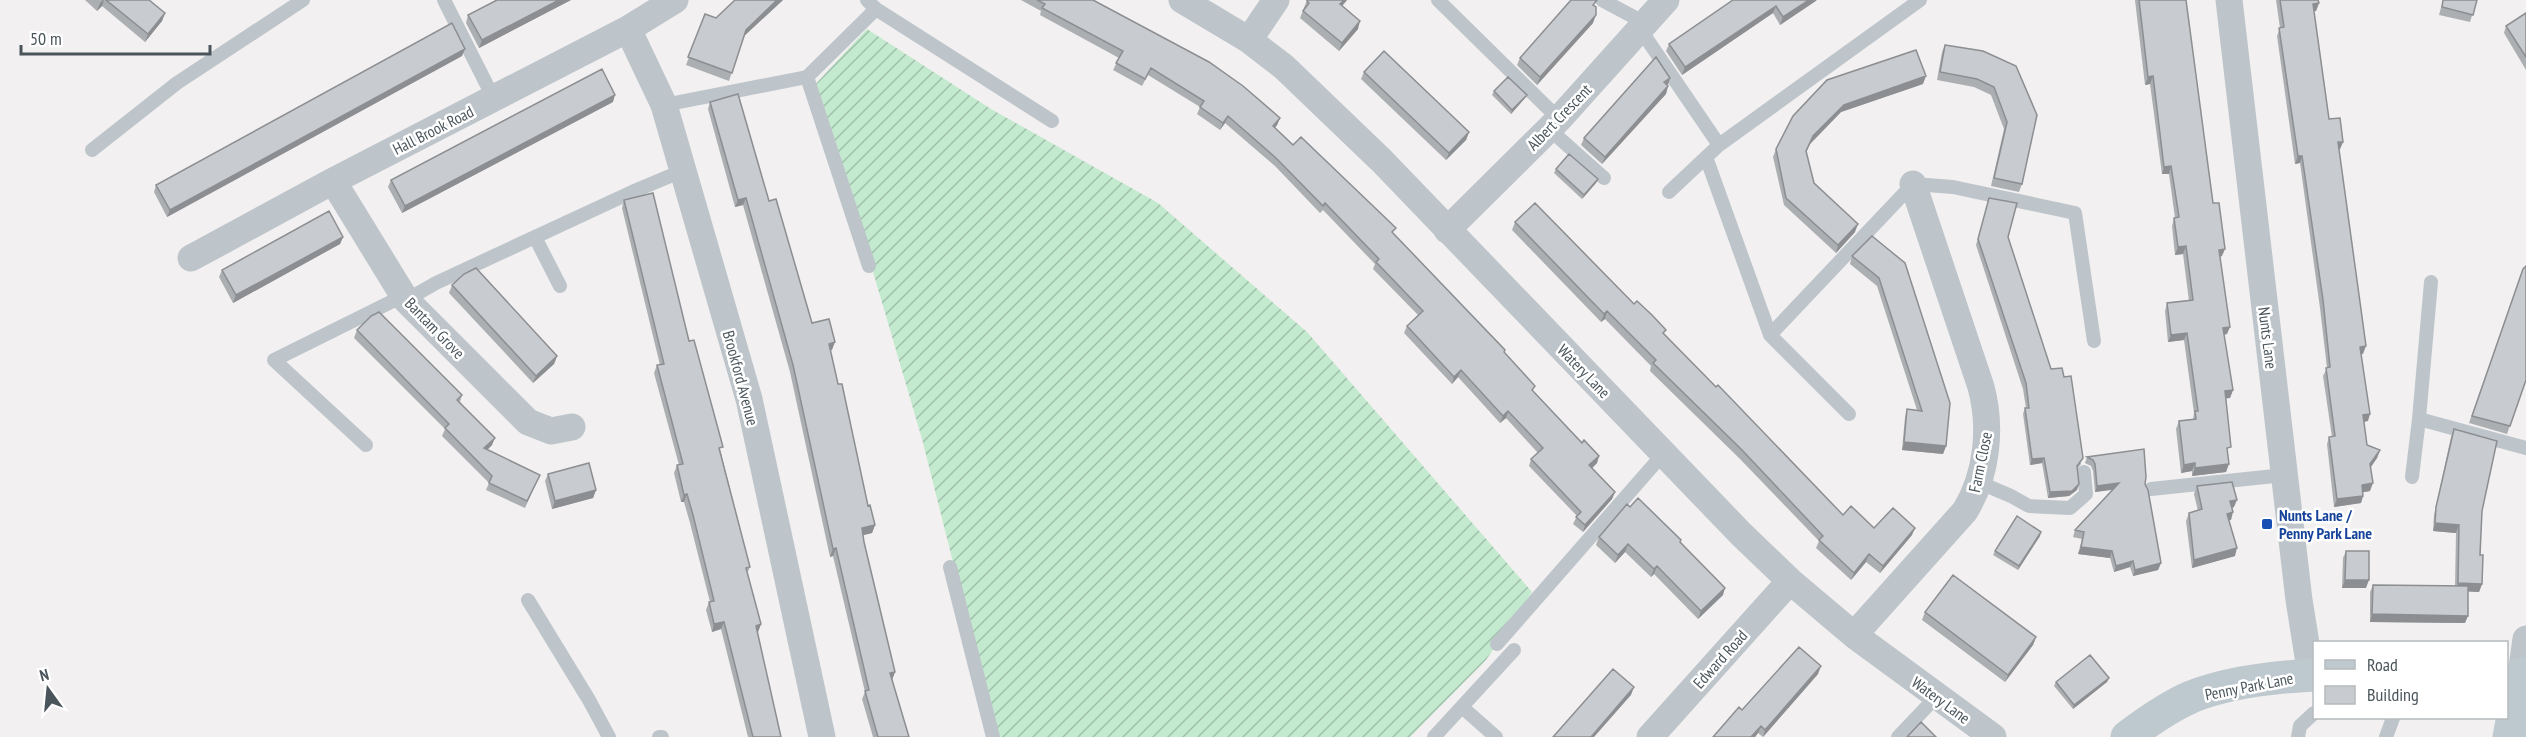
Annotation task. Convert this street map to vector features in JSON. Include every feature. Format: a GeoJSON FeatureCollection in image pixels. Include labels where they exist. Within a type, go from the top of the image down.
{"type":"FeatureCollection","features":[{"type":"Feature","properties":{"kind":"street","name":"Hall Brook Road"},"geometry":{"type":"LineString","coordinates":[[191,258],[333,181],[628,29],[675,0]]}},
{"type":"Feature","properties":{"kind":"street","name":"Watery Lane"},"geometry":{"type":"LineString","coordinates":[[1182,0],[1249,40],[1284,67],[1382,161],[1740,534],[1790,581],[1854,635],[1993,737]]}},
{"type":"Feature","properties":{"kind":"street"},"geometry":{"type":"LineString","coordinates":[[1249,40],[1276,0]]}},
{"type":"Feature","properties":{"kind":"street","name":"Albert Crescent"},"geometry":{"type":"LineString","coordinates":[[1447,230],[1554,124],[1666,0]]}},
{"type":"Feature","properties":{"kind":"street","name":"Nunts Lane"},"geometry":{"type":"LineString","coordinates":[[2229,0],[2299,600],[2313,675]]}},
{"type":"Feature","properties":{"kind":"street","name":"Brookford Avenue"},"geometry":{"type":"LineString","coordinates":[[628,29],[664,105],[749,399],[822,737]]}},
{"type":"Feature","properties":{"kind":"street","name":"Bantam Grove"},"geometry":{"type":"LineString","coordinates":[[333,181],[404,298],[528,422],[551,431],[572,427]]}},
{"type":"Feature","properties":{"kind":"street","name":"Farm Close"},"geometry":{"type":"LineString","coordinates":[[1854,635],[1959,519],[1971,502],[1978,482],[1988,431],[1985,401],[1913,183]]}},
{"type":"Feature","properties":{"kind":"street","name":"Edward Road"},"geometry":{"type":"LineString","coordinates":[[1650,737],[1790,581]]}},
{"type":"Feature","properties":{"kind":"street"},"geometry":{"type":"LineString","coordinates":[[2509,737],[2518,674],[2526,639]]}},
{"type":"Feature","properties":{"kind":"street","name":"Penny Park Lane"},"geometry":{"type":"LineString","coordinates":[[2127,737],[2163,712],[2192,697],[2269,679],[2313,675]]}},
{"type":"Feature","properties":{"kind":"lane"},"geometry":{"type":"LineString","coordinates":[[93,150],[177,83],[303,0]]}},
{"type":"Feature","properties":{"kind":"lane"},"geometry":{"type":"LineString","coordinates":[[444,0],[494,99]]}},
{"type":"Feature","properties":{"kind":"lane"},"geometry":{"type":"LineString","coordinates":[[1438,0],[1604,178]]}},
{"type":"Feature","properties":{"kind":"lane"},"geometry":{"type":"LineString","coordinates":[[1602,0],[1643,26],[1719,145]]}},
{"type":"Feature","properties":{"kind":"lane"},"geometry":{"type":"LineString","coordinates":[[1669,192],[1719,145],[1920,0]]}},
{"type":"Feature","properties":{"kind":"lane"},"geometry":{"type":"LineString","coordinates":[[664,105],[807,77],[871,5],[1052,120]]}},
{"type":"Feature","properties":{"kind":"lane"},"geometry":{"type":"LineString","coordinates":[[807,77],[869,266]]}},
{"type":"Feature","properties":{"kind":"lane"},"geometry":{"type":"LineString","coordinates":[[1706,157],[1770,335],[1849,414]]}},
{"type":"Feature","properties":{"kind":"lane"},"geometry":{"type":"LineString","coordinates":[[366,444],[274,360],[632,192],[682,171]]}},
{"type":"Feature","properties":{"kind":"lane"},"geometry":{"type":"LineString","coordinates":[[1770,335],[1913,183],[1953,187],[2075,213],[2094,341]]}},
{"type":"Feature","properties":{"kind":"lane"},"geometry":{"type":"LineString","coordinates":[[535,237],[560,286]]}},
{"type":"Feature","properties":{"kind":"lane"},"geometry":{"type":"LineString","coordinates":[[2412,477],[2431,282]]}},
{"type":"Feature","properties":{"kind":"lane"},"geometry":{"type":"LineString","coordinates":[[2419,419],[2526,448]]}},
{"type":"Feature","properties":{"kind":"lane"},"geometry":{"type":"LineString","coordinates":[[1497,644],[1664,453]]}},
{"type":"Feature","properties":{"kind":"lane"},"geometry":{"type":"LineString","coordinates":[[1978,482],[2029,506],[2070,508],[2086,494],[2084,472]]}},
{"type":"Feature","properties":{"kind":"lane"},"geometry":{"type":"LineString","coordinates":[[2151,489],[2284,475]]}},
{"type":"Feature","properties":{"kind":"lane"},"geometry":{"type":"LineString","coordinates":[[950,567],[993,737]]}},
{"type":"Feature","properties":{"kind":"lane"},"geometry":{"type":"LineString","coordinates":[[528,600],[609,737]]}},
{"type":"Feature","properties":{"kind":"lane"},"geometry":{"type":"LineString","coordinates":[[1434,737],[1514,650]]}},
{"type":"Feature","properties":{"kind":"lane"},"geometry":{"type":"LineString","coordinates":[[1898,737],[1936,697]]}},
{"type":"Feature","properties":{"kind":"lane"},"geometry":{"type":"LineString","coordinates":[[1462,706],[1496,737]]}},
{"type":"Feature","properties":{"kind":"lane"},"geometry":{"type":"LineString","coordinates":[[2298,737],[2300,726],[2313,714]]}},
{"type":"Feature","properties":{"kind":"lane"},"geometry":{"type":"LineString","coordinates":[[2386,737],[2392,719]]}},
{"type":"Feature","properties":{"kind":"green space"},"geometry":{"type":"Polygon","coordinates":[[[867,29],[991,109],[1158,203],[1307,332],[1532,592],[1486,660],[1410,737],[997,737],[922,439],[864,241],[809,91],[867,29]]]}},
{"type":"Feature","properties":{"kind":"building"},"geometry":{"type":"Polygon","coordinates":[[[106,0],[149,0],[165,13],[148,34],[106,0]]]}},
{"type":"Feature","properties":{"kind":"building"},"geometry":{"type":"Polygon","coordinates":[[[497,0],[559,0],[482,40],[468,15],[497,0]]]}},
{"type":"Feature","properties":{"kind":"building"},"geometry":{"type":"Polygon","coordinates":[[[735,0],[777,0],[746,30],[732,73],[688,57],[705,14],[716,18],[735,0]]]}},
{"type":"Feature","properties":{"kind":"building"},"geometry":{"type":"Polygon","coordinates":[[[1037,0],[1093,0],[1209,62],[1243,86],[1280,118],[1273,126],[1293,145],[1301,137],[1396,228],[1392,232],[1505,350],[1504,352],[1535,386],[1532,390],[1582,443],[1584,440],[1599,456],[1589,465],[1615,492],[1585,525],[1576,517],[1581,512],[1531,459],[1543,448],[1508,411],[1503,416],[1461,370],[1454,377],[1407,326],[1423,311],[1376,262],[1379,259],[1325,203],[1323,206],[1277,159],[1228,116],[1223,123],[1200,107],[1204,101],[1151,68],[1145,79],[1116,63],[1123,51],[1042,8],[1045,4],[1037,0]]]}},
{"type":"Feature","properties":{"kind":"building"},"geometry":{"type":"Polygon","coordinates":[[[1307,0],[1344,0],[1340,4],[1360,21],[1342,43],[1303,11],[1309,3],[1307,0]]]}},
{"type":"Feature","properties":{"kind":"building"},"geometry":{"type":"Polygon","coordinates":[[[1571,0],[1597,0],[1593,5],[1596,7],[1596,15],[1540,77],[1520,58],[1571,0]]]}},
{"type":"Feature","properties":{"kind":"building"},"geometry":{"type":"Polygon","coordinates":[[[1733,0],[1809,0],[1783,17],[1776,6],[1685,67],[1669,44],[1733,0]]]}},
{"type":"Feature","properties":{"kind":"building"},"geometry":{"type":"Polygon","coordinates":[[[2139,0],[2186,0],[2213,203],[2219,203],[2225,249],[2219,250],[2230,327],[2223,328],[2233,390],[2225,391],[2231,447],[2227,448],[2229,464],[2195,468],[2195,463],[2184,465],[2179,421],[2196,419],[2195,411],[2198,411],[2187,333],[2171,335],[2167,303],[2193,300],[2186,246],[2178,247],[2174,218],[2179,217],[2171,166],[2164,167],[2153,76],[2148,77],[2139,0]]]}},
{"type":"Feature","properties":{"kind":"building"},"geometry":{"type":"Polygon","coordinates":[[[2280,0],[2318,0],[2319,3],[2313,4],[2329,119],[2340,118],[2343,142],[2338,142],[2366,346],[2360,347],[2370,414],[2363,415],[2367,445],[2380,450],[2370,464],[2373,483],[2362,485],[2363,496],[2337,499],[2329,437],[2335,436],[2326,368],[2330,367],[2323,300],[2302,156],[2298,156],[2279,28],[2284,27],[2280,0]]]}},
{"type":"Feature","properties":{"kind":"building"},"geometry":{"type":"Polygon","coordinates":[[[2443,0],[2477,0],[2473,15],[2442,7],[2443,0]]]}},
{"type":"Feature","properties":{"kind":"building"},"geometry":{"type":"Polygon","coordinates":[[[2526,13],[2526,57],[2506,26],[2526,13]]]}},
{"type":"Feature","properties":{"kind":"building"},"geometry":{"type":"Polygon","coordinates":[[[452,23],[465,49],[170,210],[156,185],[452,23]]]}},
{"type":"Feature","properties":{"kind":"building"},"geometry":{"type":"Polygon","coordinates":[[[1945,45],[1983,51],[2016,66],[2037,115],[2022,184],[1994,178],[2007,122],[1994,87],[1977,79],[1940,72],[1945,45]]]}},
{"type":"Feature","properties":{"kind":"building"},"geometry":{"type":"Polygon","coordinates":[[[1916,50],[1926,76],[1844,105],[1813,136],[1806,151],[1814,183],[1858,224],[1838,245],[1786,198],[1776,149],[1793,116],[1827,80],[1916,50]]]}},
{"type":"Feature","properties":{"kind":"building"},"geometry":{"type":"Polygon","coordinates":[[[1384,51],[1469,132],[1449,153],[1364,72],[1384,51]]]}},
{"type":"Feature","properties":{"kind":"building"},"geometry":{"type":"Polygon","coordinates":[[[1656,57],[1670,78],[1664,82],[1668,86],[1605,157],[1584,138],[1656,57]]]}},
{"type":"Feature","properties":{"kind":"building"},"geometry":{"type":"Polygon","coordinates":[[[602,69],[615,95],[405,206],[391,180],[602,69]]]}},
{"type":"Feature","properties":{"kind":"building"},"geometry":{"type":"Polygon","coordinates":[[[1508,77],[1527,95],[1512,110],[1494,91],[1508,77]]]}},
{"type":"Feature","properties":{"kind":"building"},"geometry":{"type":"Polygon","coordinates":[[[738,94],[769,201],[776,199],[812,323],[829,319],[835,342],[829,344],[838,384],[842,384],[868,506],[870,505],[875,525],[862,528],[864,542],[895,672],[890,673],[909,737],[878,737],[865,691],[869,690],[836,548],[833,549],[793,365],[746,198],[738,200],[710,102],[738,94]]]}},
{"type":"Feature","properties":{"kind":"building"},"geometry":{"type":"Polygon","coordinates":[[[1569,154],[1598,179],[1584,195],[1556,169],[1569,154]]]}},
{"type":"Feature","properties":{"kind":"building"},"geometry":{"type":"Polygon","coordinates":[[[653,193],[689,341],[694,340],[723,447],[719,448],[750,567],[746,568],[761,624],[756,626],[781,737],[753,737],[724,622],[714,624],[709,602],[714,601],[693,515],[687,494],[684,495],[677,465],[683,464],[657,365],[664,364],[624,200],[653,193]]]}},
{"type":"Feature","properties":{"kind":"building"},"geometry":{"type":"Polygon","coordinates":[[[1989,198],[2017,203],[2008,237],[2051,369],[2062,368],[2064,377],[2071,376],[2083,458],[2077,466],[2079,484],[2072,491],[2050,492],[2044,458],[2032,459],[2025,408],[2029,408],[2026,383],[1978,239],[1989,198]]]}},
{"type":"Feature","properties":{"kind":"building"},"geometry":{"type":"Polygon","coordinates":[[[1535,203],[1634,304],[1637,301],[1652,315],[1666,330],[1663,333],[1716,387],[1718,385],[1843,515],[1851,506],[1874,528],[1893,508],[1915,528],[1883,566],[1869,554],[1854,573],[1819,540],[1823,536],[1742,450],[1653,363],[1656,360],[1607,311],[1604,314],[1515,222],[1535,203]]]}},
{"type":"Feature","properties":{"kind":"building"},"geometry":{"type":"Polygon","coordinates":[[[329,211],[343,237],[236,295],[222,270],[329,211]]]}},
{"type":"Feature","properties":{"kind":"building"},"geometry":{"type":"Polygon","coordinates":[[[1872,236],[1905,263],[1950,403],[1946,446],[1904,442],[1907,409],[1922,411],[1879,278],[1852,256],[1872,236]]]}},
{"type":"Feature","properties":{"kind":"building"},"geometry":{"type":"Polygon","coordinates":[[[2526,266],[2526,380],[2510,426],[2472,416],[2523,269],[2526,266]]]}},
{"type":"Feature","properties":{"kind":"building"},"geometry":{"type":"Polygon","coordinates":[[[476,268],[557,356],[536,376],[452,285],[464,274],[476,268]]]}},
{"type":"Feature","properties":{"kind":"building"},"geometry":{"type":"Polygon","coordinates":[[[379,312],[462,395],[457,400],[495,438],[484,448],[540,475],[527,501],[489,483],[492,476],[445,428],[449,424],[357,330],[371,316],[379,312]]]}},
{"type":"Feature","properties":{"kind":"building"},"geometry":{"type":"Polygon","coordinates":[[[2454,429],[2497,441],[2482,511],[2480,555],[2483,555],[2482,584],[2458,583],[2459,525],[2435,523],[2436,507],[2454,429]]]}},
{"type":"Feature","properties":{"kind":"building"},"geometry":{"type":"Polygon","coordinates":[[[2144,449],[2145,484],[2161,563],[2135,570],[2133,561],[2116,566],[2112,551],[2081,547],[2084,532],[2075,530],[2119,483],[2097,486],[2095,464],[2087,457],[2144,449]]]}},
{"type":"Feature","properties":{"kind":"building"},"geometry":{"type":"Polygon","coordinates":[[[589,463],[596,490],[555,501],[548,474],[589,463]]]}},
{"type":"Feature","properties":{"kind":"building"},"geometry":{"type":"Polygon","coordinates":[[[2232,482],[2237,500],[2230,501],[2233,512],[2227,514],[2237,548],[2194,560],[2189,513],[2202,509],[2197,486],[2232,482]]]}},
{"type":"Feature","properties":{"kind":"building"},"geometry":{"type":"Polygon","coordinates":[[[1638,498],[1725,588],[1701,611],[1657,566],[1654,569],[1628,544],[1618,555],[1599,537],[1627,504],[1630,507],[1638,498]]]}},
{"type":"Feature","properties":{"kind":"building"},"geometry":{"type":"Polygon","coordinates":[[[2017,516],[2041,532],[2019,566],[1995,551],[2017,516]]]}},
{"type":"Feature","properties":{"kind":"building"},"geometry":{"type":"Polygon","coordinates":[[[2346,551],[2369,551],[2369,580],[2345,580],[2346,551]]]}},
{"type":"Feature","properties":{"kind":"building"},"geometry":{"type":"Polygon","coordinates":[[[1953,575],[2036,637],[2008,675],[1925,612],[1953,575]]]}},
{"type":"Feature","properties":{"kind":"building"},"geometry":{"type":"Polygon","coordinates":[[[2373,585],[2468,586],[2468,616],[2372,614],[2373,585]]]}},
{"type":"Feature","properties":{"kind":"building"},"geometry":{"type":"Polygon","coordinates":[[[1799,647],[1821,666],[1765,730],[1761,726],[1751,737],[1713,737],[1739,707],[1742,710],[1799,647]]]}},
{"type":"Feature","properties":{"kind":"building"},"geometry":{"type":"Polygon","coordinates":[[[2090,655],[2109,678],[2074,705],[2056,682],[2090,655]]]}},
{"type":"Feature","properties":{"kind":"building"},"geometry":{"type":"Polygon","coordinates":[[[1613,669],[1634,687],[1591,737],[1553,737],[1613,669]]]}},
{"type":"Feature","properties":{"kind":"building"},"geometry":{"type":"Polygon","coordinates":[[[1921,722],[1936,737],[1907,737],[1921,722]]]}},
{"type":"Feature","properties":{"kind":"place","name":"Nunts Lane / Penny Park Lane"},"geometry":{"type":"Point","coordinates":[2267,524]}}]}
